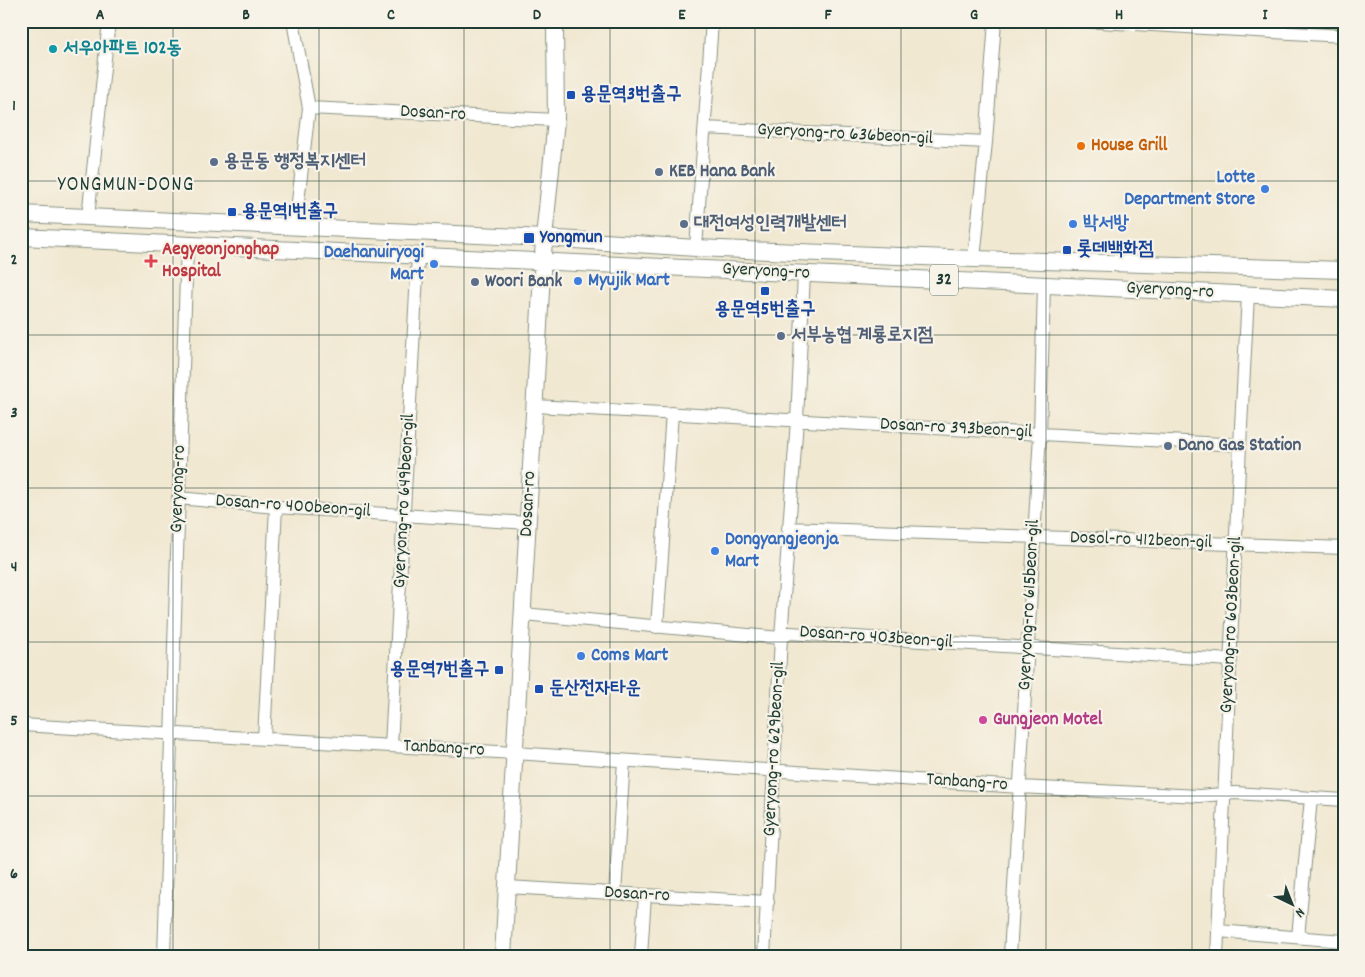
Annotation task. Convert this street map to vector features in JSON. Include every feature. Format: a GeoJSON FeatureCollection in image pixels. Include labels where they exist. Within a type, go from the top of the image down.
{"type":"FeatureCollection","features":[{"type":"Feature","properties":{"kind":"main road","name":"Dosan-ro"},"geometry":{"type":"LineString","coordinates":[[503,956],[544,238],[556,120],[555,23]]}},
{"type":"Feature","properties":{"kind":"main road","name":"Gyeryong-ro"},"geometry":{"type":"LineString","coordinates":[[21,214],[544,238],[696,248],[974,259],[1344,270]]}},
{"type":"Feature","properties":{"kind":"main road","name":"Gyeryong-ro"},"geometry":{"type":"LineString","coordinates":[[21,237],[1344,299]]}},
{"type":"Feature","properties":{"kind":"street"},"geometry":{"type":"LineString","coordinates":[[88,218],[109,21]]}},
{"type":"Feature","properties":{"kind":"street"},"geometry":{"type":"LineString","coordinates":[[293,21],[309,108],[295,227]]}},
{"type":"Feature","properties":{"kind":"street"},"geometry":{"type":"LineString","coordinates":[[696,248],[712,21]]}},
{"type":"Feature","properties":{"kind":"street"},"geometry":{"type":"LineString","coordinates":[[974,259],[986,142],[995,21]]}},
{"type":"Feature","properties":{"kind":"street"},"geometry":{"type":"LineString","coordinates":[[1082,21],[1344,36]]}},
{"type":"Feature","properties":{"kind":"street","name":"Dosan-ro"},"geometry":{"type":"LineString","coordinates":[[309,108],[556,120]]}},
{"type":"Feature","properties":{"kind":"street","name":"Gyeryong-ro 636beon-gil"},"geometry":{"type":"LineString","coordinates":[[705,128],[986,142]]}},
{"type":"Feature","properties":{"kind":"street","name":"Gyeryong-ro"},"geometry":{"type":"LineString","coordinates":[[164,956],[188,245]]}},
{"type":"Feature","properties":{"kind":"street","name":"Gyeryong-ro 649beon-gil"},"geometry":{"type":"LineString","coordinates":[[392,746],[418,256]]}},
{"type":"Feature","properties":{"kind":"street","name":"Gyeryong-ro 629beon-gil"},"geometry":{"type":"LineString","coordinates":[[764,956],[780,638],[797,420],[804,274]]}},
{"type":"Feature","properties":{"kind":"street","name":"Gyeryong-ro 615beon-gil"},"geometry":{"type":"LineString","coordinates":[[1010,956],[1040,434],[1044,285]]}},
{"type":"Feature","properties":{"kind":"street","name":"Gyeryong-ro 603beon-gil"},"geometry":{"type":"LineString","coordinates":[[1217,956],[1248,295]]}},
{"type":"Feature","properties":{"kind":"street","name":"Dosan-ro 393beon-gil"},"geometry":{"type":"LineString","coordinates":[[535,406],[1240,445]]}},
{"type":"Feature","properties":{"kind":"street"},"geometry":{"type":"LineString","coordinates":[[657,627],[672,413]]}},
{"type":"Feature","properties":{"kind":"street","name":"Dosan-ro 400beon-gil"},"geometry":{"type":"LineString","coordinates":[[178,498],[276,507],[528,523]]}},
{"type":"Feature","properties":{"kind":"street"},"geometry":{"type":"LineString","coordinates":[[264,739],[276,507]]}},
{"type":"Feature","properties":{"kind":"street","name":"Dosol-ro 412beon-gil"},"geometry":{"type":"LineString","coordinates":[[788,528],[1344,548]]}},
{"type":"Feature","properties":{"kind":"street","name":"Dosan-ro 403beon-gil"},"geometry":{"type":"LineString","coordinates":[[523,614],[780,638],[790,633],[1231,660]]}},
{"type":"Feature","properties":{"kind":"street","name":"Tanbang-ro"},"geometry":{"type":"LineString","coordinates":[[21,725],[515,753],[1020,787],[1199,796],[1235,793],[1344,800]]}},
{"type":"Feature","properties":{"kind":"street"},"geometry":{"type":"LineString","coordinates":[[615,893],[624,761]]}},
{"type":"Feature","properties":{"kind":"street"},"geometry":{"type":"LineString","coordinates":[[1298,937],[1311,798]]}},
{"type":"Feature","properties":{"kind":"street","name":"Dosan-ro"},"geometry":{"type":"LineString","coordinates":[[507,887],[768,902]]}},
{"type":"Feature","properties":{"kind":"street"},"geometry":{"type":"LineString","coordinates":[[641,956],[645,895]]}},
{"type":"Feature","properties":{"kind":"street"},"geometry":{"type":"LineString","coordinates":[[1218,931],[1344,941]]}},
{"type":"Feature","properties":{"kind":"green space"},"geometry":{"type":"Polygon","coordinates":[[[1259,21],[1344,21],[1344,35],[1259,25],[1259,21]]]}},
{"type":"Feature","properties":{"kind":"place","name":"서우아파트 102동"},"geometry":{"type":"Point","coordinates":[53,49]}},
{"type":"Feature","properties":{"kind":"place","name":"용문역3번출구"},"geometry":{"type":"Point","coordinates":[571,95]}},
{"type":"Feature","properties":{"kind":"place","name":"House Grill"},"geometry":{"type":"Point","coordinates":[1081,146]}},
{"type":"Feature","properties":{"kind":"place","name":"용문동 행정복지센터"},"geometry":{"type":"Point","coordinates":[214,162]}},
{"type":"Feature","properties":{"kind":"place","name":"KEB Hana Bank"},"geometry":{"type":"Point","coordinates":[659,172]}},
{"type":"Feature","properties":{"kind":"place","name":"Lotte Department Store"},"geometry":{"type":"Point","coordinates":[1265,189]}},
{"type":"Feature","properties":{"kind":"place","name":"용문역1번출구"},"geometry":{"type":"Point","coordinates":[232,212]}},
{"type":"Feature","properties":{"kind":"place","name":"대전여성인력개발센터"},"geometry":{"type":"Point","coordinates":[684,224]}},
{"type":"Feature","properties":{"kind":"place","name":"박서방"},"geometry":{"type":"Point","coordinates":[1073,224]}},
{"type":"Feature","properties":{"kind":"place","name":"Yongmun"},"geometry":{"type":"Point","coordinates":[529,238]}},
{"type":"Feature","properties":{"kind":"place","name":"롯데백화점"},"geometry":{"type":"Point","coordinates":[1067,250]}},
{"type":"Feature","properties":{"kind":"place","name":"Aegyeonjonghap Hospital"},"geometry":{"type":"Point","coordinates":[151,261]}},
{"type":"Feature","properties":{"kind":"place","name":"Daehanuiryogi Mart"},"geometry":{"type":"Point","coordinates":[434,264]}},
{"type":"Feature","properties":{"kind":"place","name":"Myujik Mart"},"geometry":{"type":"Point","coordinates":[578,281]}},
{"type":"Feature","properties":{"kind":"place","name":"Woori Bank"},"geometry":{"type":"Point","coordinates":[475,282]}},
{"type":"Feature","properties":{"kind":"place","name":"용문역5번출구"},"geometry":{"type":"Point","coordinates":[765,291]}},
{"type":"Feature","properties":{"kind":"place","name":"서부농협 계룡로지점"},"geometry":{"type":"Point","coordinates":[781,336]}},
{"type":"Feature","properties":{"kind":"place","name":"Dano Gas Station"},"geometry":{"type":"Point","coordinates":[1168,446]}},
{"type":"Feature","properties":{"kind":"place","name":"Dongyangjeonja Mart"},"geometry":{"type":"Point","coordinates":[715,551]}},
{"type":"Feature","properties":{"kind":"place","name":"Coms Mart"},"geometry":{"type":"Point","coordinates":[581,656]}},
{"type":"Feature","properties":{"kind":"place","name":"용문역7번출구"},"geometry":{"type":"Point","coordinates":[499,670]}},
{"type":"Feature","properties":{"kind":"place","name":"둔산전자타운"},"geometry":{"type":"Point","coordinates":[539,689]}},
{"type":"Feature","properties":{"kind":"place","name":"Gungjeon Motel"},"geometry":{"type":"Point","coordinates":[983,720]}},
{"type":"Feature","properties":{"kind":"district","name":"YONGMUN-DONG"},"geometry":{"type":"Point","coordinates":[126,186]}}]}
